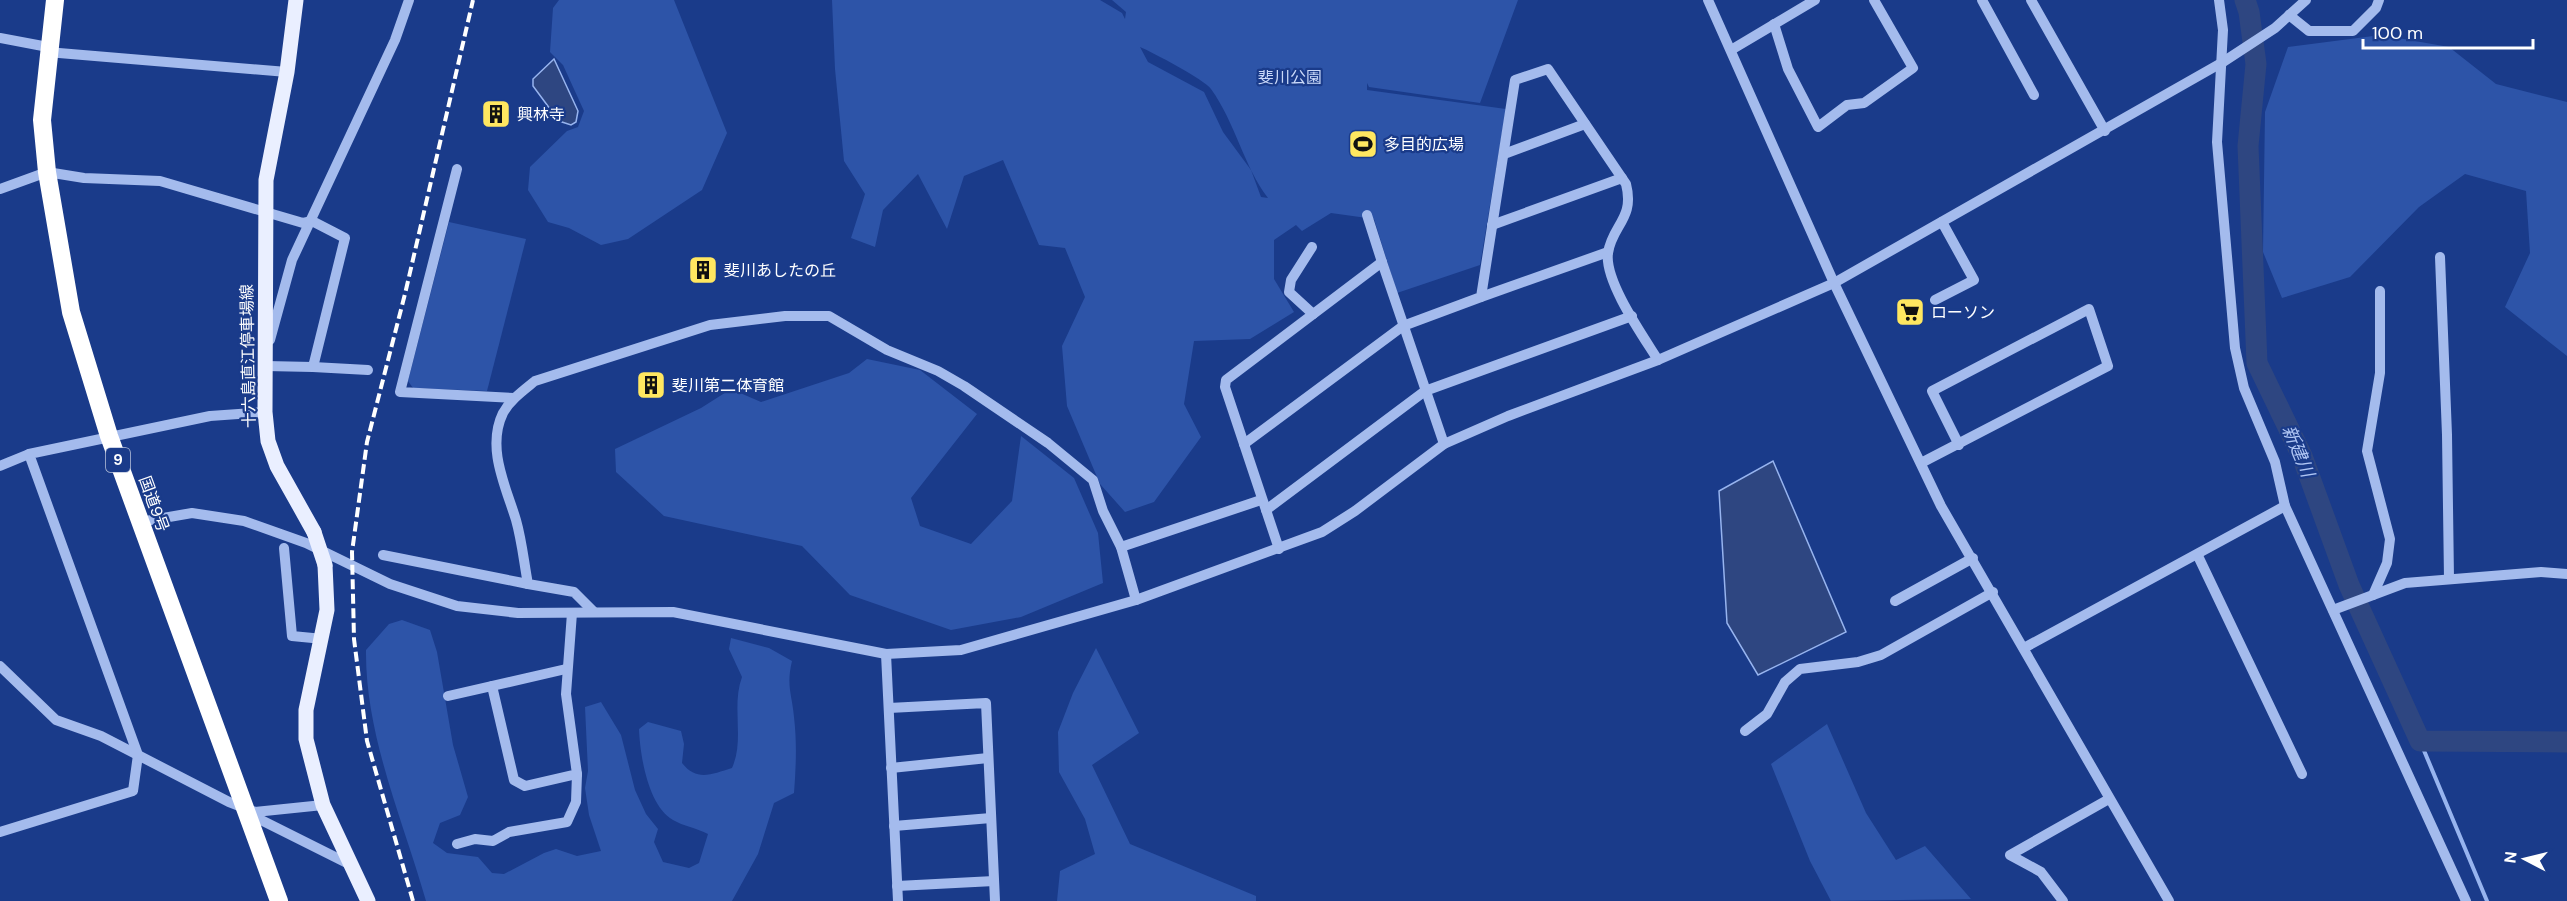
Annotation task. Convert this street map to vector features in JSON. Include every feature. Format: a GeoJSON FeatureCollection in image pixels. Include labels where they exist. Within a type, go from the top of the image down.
{"type":"FeatureCollection","features":[{"type":"Feature","properties":{"kind":"highway","name":"国道9号"},"geometry":{"type":"LineString","coordinates":[[55,0],[42,120],[47,172],[71,312],[109,436],[250,811],[279,901]]}},
{"type":"Feature","properties":{"kind":"main road","name":"十六島直江停車場線"},"geometry":{"type":"LineString","coordinates":[[296,0],[286,72],[266,180],[265,412],[268,441],[277,466],[314,532],[325,566],[327,610],[323,639],[306,710],[306,739],[323,805],[368,901]]}},
{"type":"Feature","properties":{"kind":"street"},"geometry":{"type":"LineString","coordinates":[[368,370],[313,367],[266,359],[292,260],[395,40],[409,0]]}},
{"type":"Feature","properties":{"kind":"street"},"geometry":{"type":"LineString","coordinates":[[1708,0],[1834,283],[1941,506],[1993,592],[2169,901]]}},
{"type":"Feature","properties":{"kind":"street"},"geometry":{"type":"LineString","coordinates":[[1731,50],[1815,0]]}},
{"type":"Feature","properties":{"kind":"street"},"geometry":{"type":"LineString","coordinates":[[1774,24],[1788,69],[1818,127],[1847,105],[1864,103],[1912,68],[1874,0]]}},
{"type":"Feature","properties":{"kind":"street"},"geometry":{"type":"LineString","coordinates":[[1982,0],[2034,95]]}},
{"type":"Feature","properties":{"kind":"street"},"geometry":{"type":"LineString","coordinates":[[2031,0],[2105,131]]}},
{"type":"Feature","properties":{"kind":"street"},"geometry":{"type":"LineString","coordinates":[[2218,0],[2223,30],[2223,62],[2217,142],[2235,348],[2244,388],[2275,462],[2285,506],[2466,901]]}},
{"type":"Feature","properties":{"kind":"street"},"geometry":{"type":"LineString","coordinates":[[140,522],[192,513],[244,521],[306,543],[390,584],[457,606],[518,613],[673,612],[886,654],[961,650],[1136,600],[1322,532],[1355,511],[1444,444],[1508,416],[1658,360],[1834,283],[2223,62],[2275,28],[2306,0]]}},
{"type":"Feature","properties":{"kind":"street"},"geometry":{"type":"LineString","coordinates":[[2289,15],[2309,31],[2353,31],[2376,8],[2379,0]]}},
{"type":"Feature","properties":{"kind":"street"},"geometry":{"type":"LineString","coordinates":[[0,38],[48,50],[286,72]]}},
{"type":"Feature","properties":{"kind":"street"},"geometry":{"type":"LineString","coordinates":[[1481,297],[1515,80],[1548,69],[1622,178],[1629,197],[1627,212],[1608,252],[1614,283],[1658,360]]}},
{"type":"Feature","properties":{"kind":"street"},"geometry":{"type":"LineString","coordinates":[[1504,154],[1585,124]]}},
{"type":"Feature","properties":{"kind":"street"},"geometry":{"type":"LineString","coordinates":[[457,169],[400,392],[514,399]]}},
{"type":"Feature","properties":{"kind":"street"},"geometry":{"type":"LineString","coordinates":[[0,189],[47,172],[84,178],[160,181],[303,223],[312,221],[345,238],[313,367]]}},
{"type":"Feature","properties":{"kind":"street"},"geometry":{"type":"LineString","coordinates":[[1492,225],[1622,178]]}},
{"type":"Feature","properties":{"kind":"street"},"geometry":{"type":"LineString","coordinates":[[1367,215],[1444,444]]}},
{"type":"Feature","properties":{"kind":"street"},"geometry":{"type":"LineString","coordinates":[[1935,300],[1974,280],[1942,222]]}},
{"type":"Feature","properties":{"kind":"street"},"geometry":{"type":"LineString","coordinates":[[1312,247],[1291,280],[1289,292],[1313,315]]}},
{"type":"Feature","properties":{"kind":"street"},"geometry":{"type":"LineString","coordinates":[[1244,444],[1403,326],[1608,252]]}},
{"type":"Feature","properties":{"kind":"street"},"geometry":{"type":"LineString","coordinates":[[2440,257],[2448,435],[2448,579]]}},
{"type":"Feature","properties":{"kind":"street"},"geometry":{"type":"LineString","coordinates":[[1279,549],[1225,387],[1226,380],[1382,262]]}},
{"type":"Feature","properties":{"kind":"street"},"geometry":{"type":"LineString","coordinates":[[2373,595],[2387,563],[2390,539],[2367,451],[2380,373],[2380,291]]}},
{"type":"Feature","properties":{"kind":"street"},"geometry":{"type":"LineString","coordinates":[[1921,463],[1959,445],[2108,366],[2089,309],[1932,391],[1959,445]]}},
{"type":"Feature","properties":{"kind":"street"},"geometry":{"type":"LineString","coordinates":[[528,584],[516,521],[500,475],[498,428],[503,412],[514,399],[535,381],[710,325],[785,316],[829,316],[887,350],[938,371],[964,386],[1048,443],[1093,480],[1103,511],[1121,547],[1136,600]]}},
{"type":"Feature","properties":{"kind":"street"},"geometry":{"type":"LineString","coordinates":[[1121,547],[1264,505],[1425,391],[1632,316]]}},
{"type":"Feature","properties":{"kind":"street"},"geometry":{"type":"LineString","coordinates":[[0,466],[29,454],[109,436],[210,416],[265,412]]}},
{"type":"Feature","properties":{"kind":"street"},"geometry":{"type":"LineString","coordinates":[[0,832],[133,791],[138,755],[29,454]]}},
{"type":"Feature","properties":{"kind":"street"},"geometry":{"type":"LineString","coordinates":[[2024,648],[2198,556],[2285,506]]}},
{"type":"Feature","properties":{"kind":"street"},"geometry":{"type":"LineString","coordinates":[[284,548],[292,636],[323,639]]}},
{"type":"Feature","properties":{"kind":"street"},"geometry":{"type":"LineString","coordinates":[[383,555],[574,592],[594,612]]}},
{"type":"Feature","properties":{"kind":"street"},"geometry":{"type":"LineString","coordinates":[[2198,556],[2302,774]]}},
{"type":"Feature","properties":{"kind":"street"},"geometry":{"type":"LineString","coordinates":[[1895,601],[1973,558]]}},
{"type":"Feature","properties":{"kind":"street"},"geometry":{"type":"LineString","coordinates":[[2333,610],[2405,583],[2541,572],[2567,574]]}},
{"type":"Feature","properties":{"kind":"street"},"geometry":{"type":"LineString","coordinates":[[1745,731],[1767,714],[1785,682],[1800,669],[1858,662],[1881,655],[1993,592]]}},
{"type":"Feature","properties":{"kind":"street"},"geometry":{"type":"LineString","coordinates":[[457,843],[476,839],[493,841],[509,832],[567,822],[576,802],[577,774],[566,669],[571,650],[572,613]]}},
{"type":"Feature","properties":{"kind":"street"},"geometry":{"type":"LineString","coordinates":[[886,654],[898,901]]}},
{"type":"Feature","properties":{"kind":"street"},"geometry":{"type":"LineString","coordinates":[[0,666],[56,720],[101,736],[351,865]]}},
{"type":"Feature","properties":{"kind":"street"},"geometry":{"type":"LineString","coordinates":[[448,696],[566,669]]}},
{"type":"Feature","properties":{"kind":"street"},"geometry":{"type":"LineString","coordinates":[[492,686],[514,780],[525,786],[577,774]]}},
{"type":"Feature","properties":{"kind":"street"},"geometry":{"type":"LineString","coordinates":[[889,708],[986,703],[994,901]]}},
{"type":"Feature","properties":{"kind":"street"},"geometry":{"type":"LineString","coordinates":[[891,768],[988,758]]}},
{"type":"Feature","properties":{"kind":"street"},"geometry":{"type":"LineString","coordinates":[[2063,901],[2041,872],[2010,855],[2109,799]]}},
{"type":"Feature","properties":{"kind":"street"},"geometry":{"type":"LineString","coordinates":[[250,811],[323,805]]}},
{"type":"Feature","properties":{"kind":"street"},"geometry":{"type":"LineString","coordinates":[[894,826],[991,819]]}},
{"type":"Feature","properties":{"kind":"street"},"geometry":{"type":"LineString","coordinates":[[897,886],[994,881]]}},
{"type":"Feature","properties":{"kind":"green space"},"geometry":{"type":"Polygon","coordinates":[[[559,0],[674,0],[727,133],[702,190],[628,239],[601,245],[569,228],[548,222],[528,190],[530,167],[567,131],[578,127],[584,111],[563,65],[550,52],[553,8],[559,0]]]}},
{"type":"Feature","properties":{"kind":"green space","name":"斐川公園"},"geometry":{"type":"Polygon","coordinates":[[[832,0],[1100,0],[1122,13],[1125,19],[1126,12],[1112,0],[1518,0],[1480,103],[1369,87],[1367,83],[1367,90],[1506,109],[1480,265],[1397,293],[1374,219],[1331,213],[1302,231],[1296,225],[1274,240],[1274,279],[1294,312],[1250,339],[1194,341],[1184,404],[1201,437],[1154,502],[1125,512],[1100,484],[1067,406],[1062,346],[1085,297],[1065,248],[1039,245],[1003,160],[964,176],[947,229],[918,174],[883,210],[875,247],[851,238],[865,194],[844,161],[835,69],[832,0]],[[1140,47],[1148,62],[1204,92],[1223,132],[1250,169],[1227,116],[1211,89],[1166,60],[1140,47]],[[1252,173],[1261,197],[1268,198],[1252,173]]]}},
{"type":"Feature","properties":{"kind":"green space"},"geometry":{"type":"Polygon","coordinates":[[[2381,35],[2449,47],[2496,84],[2567,102],[2567,356],[2505,307],[2530,253],[2526,191],[2465,174],[2419,207],[2350,277],[2282,298],[2263,252],[2265,112],[2288,47],[2381,35]]]}},
{"type":"Feature","properties":{"kind":"green space"},"geometry":{"type":"Polygon","coordinates":[[[449,222],[526,239],[487,391],[413,388],[408,381],[449,222]]]}},
{"type":"Feature","properties":{"kind":"green space"},"geometry":{"type":"Polygon","coordinates":[[[867,359],[920,370],[977,414],[911,498],[920,526],[971,544],[1012,501],[1021,436],[1074,478],[1098,533],[1103,583],[1021,617],[951,630],[850,595],[802,546],[664,516],[616,472],[615,449],[701,408],[731,389],[761,402],[849,373],[867,359]]]}},
{"type":"Feature","properties":{"kind":"green space"},"geometry":{"type":"Polygon","coordinates":[[[402,620],[430,630],[437,652],[453,745],[468,797],[460,815],[440,823],[433,843],[447,853],[478,857],[492,873],[504,874],[556,849],[577,856],[601,851],[589,815],[585,788],[588,771],[585,707],[601,702],[621,735],[635,790],[646,814],[658,829],[654,842],[663,862],[689,868],[699,863],[708,834],[673,820],[657,804],[647,779],[639,729],[648,722],[681,731],[684,744],[682,763],[693,773],[705,775],[732,768],[738,746],[738,700],[742,677],[729,649],[731,638],[769,648],[792,661],[789,684],[796,736],[794,793],[774,803],[758,854],[732,901],[426,901],[378,745],[367,682],[366,650],[389,624],[402,620]]]}},
{"type":"Feature","properties":{"kind":"green space"},"geometry":{"type":"Polygon","coordinates":[[[1096,648],[1139,733],[1092,765],[1130,844],[1256,896],[1256,901],[1057,901],[1060,871],[1095,854],[1085,819],[1059,772],[1058,732],[1073,693],[1096,648]]]}},
{"type":"Feature","properties":{"kind":"green space"},"geometry":{"type":"Polygon","coordinates":[[[1827,724],[1866,813],[1896,860],[1925,846],[1971,899],[1831,901],[1810,861],[1771,764],[1827,724]]]}},
{"type":"Feature","properties":{"kind":"shaded area"},"geometry":{"type":"Polygon","coordinates":[[[554,59],[578,111],[576,122],[571,125],[559,121],[533,86],[533,79],[554,59]]]}},
{"type":"Feature","properties":{"kind":"shaded area"},"geometry":{"type":"Polygon","coordinates":[[[1773,461],[1846,632],[1758,675],[1727,623],[1719,491],[1773,461]]]}},
{"type":"Feature","properties":{"kind":"waterway","name":"新建川"},"geometry":{"type":"LineString","coordinates":[[2245,0],[2249,12],[2256,64],[2248,146],[2257,363],[2302,456],[2349,585],[2420,741],[2567,742]]}},
{"type":"Feature","properties":{"kind":"waterway"},"geometry":{"type":"LineString","coordinates":[[2420,741],[2487,901]]}},
{"type":"Feature","properties":{"kind":"railway"},"geometry":{"type":"LineString","coordinates":[[413,901],[367,741],[354,639],[352,552],[367,442],[405,294],[473,0]]}},
{"type":"Feature","properties":{"kind":"place","name":"興林寺"},"geometry":{"type":"Point","coordinates":[496,114]}},
{"type":"Feature","properties":{"kind":"place","name":"多目的広場"},"geometry":{"type":"Point","coordinates":[1363,144]}},
{"type":"Feature","properties":{"kind":"place","name":"斐川あしたの丘"},"geometry":{"type":"Point","coordinates":[703,270]}},
{"type":"Feature","properties":{"kind":"place","name":"ローソン"},"geometry":{"type":"Point","coordinates":[1910,312]}},
{"type":"Feature","properties":{"kind":"place","name":"斐川第二体育館"},"geometry":{"type":"Point","coordinates":[651,385]}}]}
